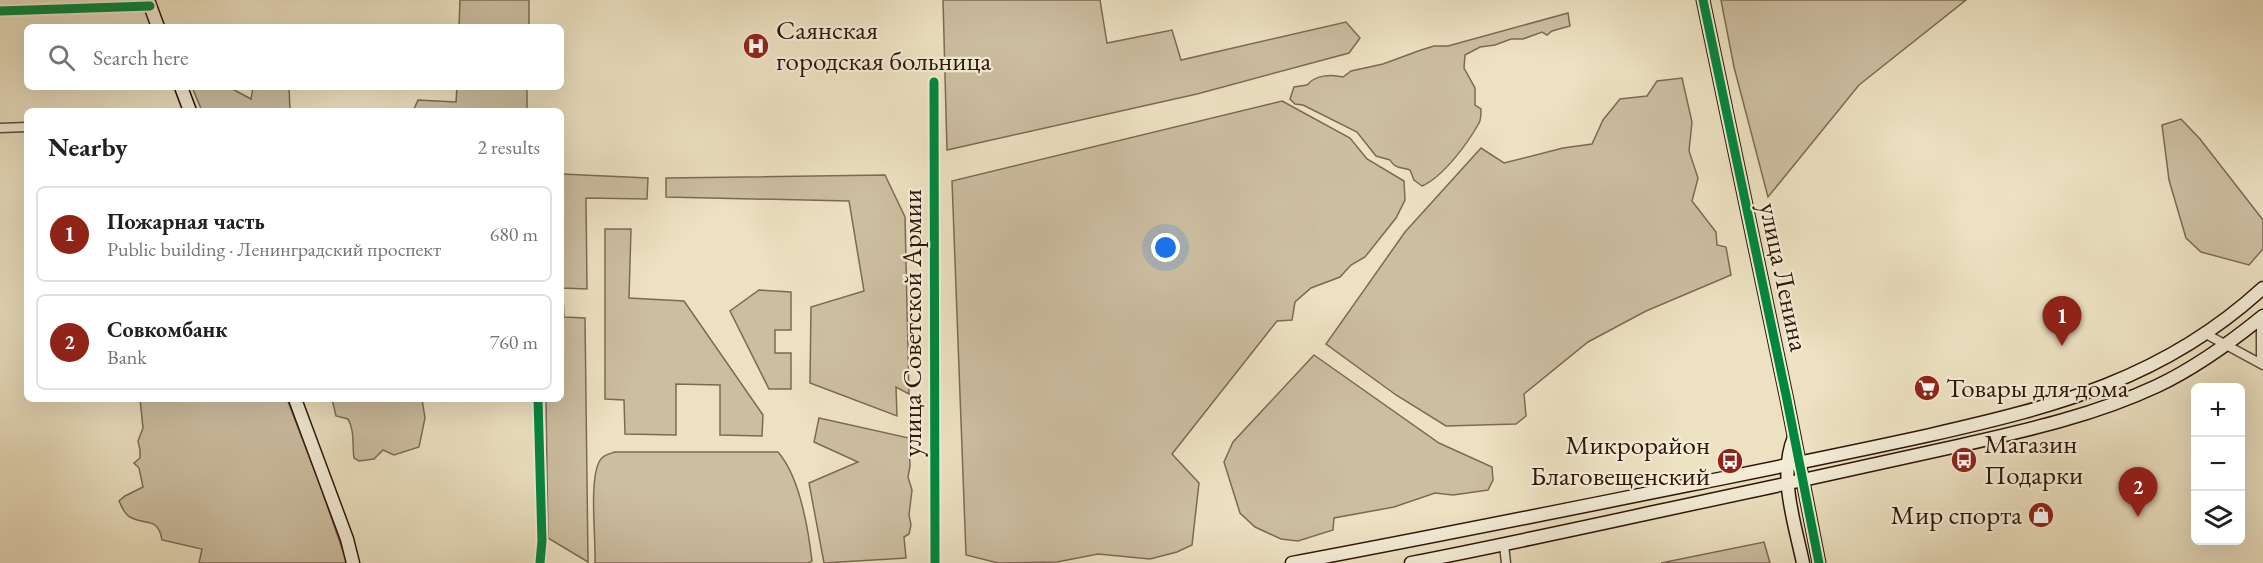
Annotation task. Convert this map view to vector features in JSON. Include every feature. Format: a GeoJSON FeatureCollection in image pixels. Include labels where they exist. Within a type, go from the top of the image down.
{"type":"FeatureCollection","features":[{"type":"Feature","properties":{"kind":"main road","name":"улица Ленина"},"geometry":{"type":"LineString","coordinates":[[1703,0],[1795,436],[1794,464],[1788,483],[1803,563]]}},
{"type":"Feature","properties":{"kind":"main road"},"geometry":{"type":"LineString","coordinates":[[149,3],[157,24]]}},
{"type":"Feature","properties":{"kind":"main road"},"geometry":{"type":"LineString","coordinates":[[182,90],[189,108]]}},
{"type":"Feature","properties":{"kind":"main road"},"geometry":{"type":"LineString","coordinates":[[1292,563],[1794,464],[2008,417],[2075,398],[2128,377],[2181,350],[2206,334],[2263,288]]}},
{"type":"Feature","properties":{"kind":"main road"},"geometry":{"type":"LineString","coordinates":[[1411,563],[1521,542],[2012,434],[2088,413],[2126,399],[2190,368],[2226,344],[2262,317],[2247,303]]}},
{"type":"Feature","properties":{"kind":"main road"},"geometry":{"type":"LineString","coordinates":[[296,402],[347,539],[352,563]]}},
{"type":"Feature","properties":{"kind":"main road"},"geometry":{"type":"LineString","coordinates":[[2008,417],[2012,434]]}},
{"type":"Feature","properties":{"kind":"main road","name":"улица Ленина"},"geometry":{"type":"LineString","coordinates":[[1794,464],[1804,480],[1819,563]]}},
{"type":"Feature","properties":{"kind":"main road"},"geometry":{"type":"LineString","coordinates":[[1515,520],[1521,542]]}},
{"type":"Feature","properties":{"kind":"street"},"geometry":{"type":"LineString","coordinates":[[0,11],[149,3]]}},
{"type":"Feature","properties":{"kind":"street","name":"улица Советской Армии"},"geometry":{"type":"LineString","coordinates":[[934,82],[935,563]]}},
{"type":"Feature","properties":{"kind":"street"},"geometry":{"type":"LineString","coordinates":[[0,128],[24,127]]}},
{"type":"Feature","properties":{"kind":"street"},"geometry":{"type":"LineString","coordinates":[[2206,334],[2262,363],[2262,317]]}},
{"type":"Feature","properties":{"kind":"street"},"geometry":{"type":"LineString","coordinates":[[538,402],[542,555],[540,563]]}},
{"type":"Feature","properties":{"kind":"street"},"geometry":{"type":"LineString","coordinates":[[1504,545],[1506,563]]}},
{"type":"Feature","properties":{"kind":"shaded area"},"geometry":{"type":"Polygon","coordinates":[[[460,0],[529,0],[529,24],[459,24],[460,0]]]}},
{"type":"Feature","properties":{"kind":"shaded area"},"geometry":{"type":"Polygon","coordinates":[[[943,0],[1100,0],[1107,43],[1172,30],[1181,60],[1346,22],[1360,38],[1349,53],[1197,94],[947,150],[943,0]]]}},
{"type":"Feature","properties":{"kind":"shaded area"},"geometry":{"type":"Polygon","coordinates":[[[1721,0],[1966,0],[1859,85],[1768,197],[1734,67],[1721,0]]]}},
{"type":"Feature","properties":{"kind":"shaded area"},"geometry":{"type":"Polygon","coordinates":[[[1568,13],[1570,26],[1552,31],[1547,35],[1542,32],[1523,39],[1511,39],[1495,45],[1480,47],[1465,55],[1464,68],[1475,88],[1475,105],[1481,109],[1480,122],[1454,159],[1430,182],[1422,186],[1414,180],[1410,170],[1376,156],[1357,132],[1303,105],[1295,104],[1290,99],[1294,87],[1307,85],[1319,77],[1343,77],[1351,71],[1383,64],[1434,46],[1448,46],[1568,13]]]}},
{"type":"Feature","properties":{"kind":"shaded area"},"geometry":{"type":"Polygon","coordinates":[[[1682,78],[1692,122],[1689,151],[1698,178],[1692,201],[1716,232],[1717,245],[1726,247],[1731,275],[1646,311],[1588,342],[1524,394],[1526,416],[1516,424],[1446,426],[1396,395],[1326,344],[1405,232],[1481,148],[1504,163],[1563,148],[1592,144],[1603,120],[1620,99],[1647,96],[1657,81],[1682,78]]]}},
{"type":"Feature","properties":{"kind":"shaded area"},"geometry":{"type":"Polygon","coordinates":[[[193,90],[234,90],[251,99],[252,90],[289,90],[290,108],[201,108],[193,90]]]}},
{"type":"Feature","properties":{"kind":"shaded area"},"geometry":{"type":"Polygon","coordinates":[[[457,90],[527,90],[527,108],[414,108],[418,100],[456,102],[457,90]]]}},
{"type":"Feature","properties":{"kind":"shaded area"},"geometry":{"type":"Polygon","coordinates":[[[1282,101],[1350,138],[1367,159],[1404,181],[1405,200],[1396,218],[1365,257],[1351,265],[1340,277],[1311,288],[1295,302],[1292,320],[1277,321],[1172,454],[1199,483],[1192,545],[1177,552],[1150,559],[1098,554],[1057,562],[998,563],[966,555],[952,181],[1282,101]]]}},
{"type":"Feature","properties":{"kind":"shaded area"},"geometry":{"type":"Polygon","coordinates":[[[2181,119],[2200,139],[2263,220],[2263,249],[2249,265],[2201,252],[2186,238],[2169,180],[2162,125],[2181,119]]]}},
{"type":"Feature","properties":{"kind":"shaded area"},"geometry":{"type":"Polygon","coordinates":[[[564,174],[648,178],[647,199],[586,198],[587,289],[564,288],[564,174]]]}},
{"type":"Feature","properties":{"kind":"shaded area"},"geometry":{"type":"Polygon","coordinates":[[[885,175],[905,217],[909,394],[896,387],[897,416],[810,383],[811,307],[864,291],[849,201],[666,197],[666,178],[885,175]]]}},
{"type":"Feature","properties":{"kind":"shaded area"},"geometry":{"type":"Polygon","coordinates":[[[605,229],[631,229],[629,298],[684,301],[763,415],[762,436],[720,435],[720,385],[676,384],[676,435],[625,434],[624,400],[605,399],[605,229]]]}},
{"type":"Feature","properties":{"kind":"shaded area"},"geometry":{"type":"Polygon","coordinates":[[[759,290],[791,292],[791,330],[775,330],[775,353],[791,353],[791,389],[769,389],[730,311],[759,290]]]}},
{"type":"Feature","properties":{"kind":"shaded area"},"geometry":{"type":"Polygon","coordinates":[[[564,317],[585,318],[588,562],[548,538],[546,402],[564,402],[564,317]]]}},
{"type":"Feature","properties":{"kind":"shaded area"},"geometry":{"type":"Polygon","coordinates":[[[1314,355],[1439,443],[1492,467],[1493,480],[1488,490],[1453,495],[1435,493],[1394,507],[1334,518],[1333,530],[1298,541],[1281,539],[1255,527],[1240,513],[1224,462],[1233,442],[1314,355]]]}},
{"type":"Feature","properties":{"kind":"shaded area"},"geometry":{"type":"Polygon","coordinates":[[[140,402],[288,402],[347,563],[199,563],[202,549],[162,540],[158,528],[128,516],[119,501],[143,487],[139,468],[134,463],[140,458],[138,441],[143,428],[140,402]]]}},
{"type":"Feature","properties":{"kind":"shaded area"},"geometry":{"type":"Polygon","coordinates":[[[333,402],[422,402],[425,418],[419,447],[394,455],[383,450],[374,459],[359,461],[354,458],[352,433],[348,419],[336,416],[333,402]]]}},
{"type":"Feature","properties":{"kind":"shaded area"},"geometry":{"type":"Polygon","coordinates":[[[819,418],[909,438],[908,477],[912,490],[909,515],[911,525],[909,534],[904,537],[906,558],[824,563],[809,483],[858,462],[814,442],[819,418]]]}},
{"type":"Feature","properties":{"kind":"shaded area"},"geometry":{"type":"Polygon","coordinates":[[[615,452],[778,452],[786,462],[802,503],[812,561],[808,563],[595,563],[594,483],[596,471],[602,458],[615,452]]]}},
{"type":"Feature","properties":{"kind":"shaded area"},"geometry":{"type":"Polygon","coordinates":[[[1764,542],[1770,563],[1661,563],[1764,542]]]}},
{"type":"Feature","properties":{"kind":"cycle path"},"geometry":{"type":"LineString","coordinates":[[1703,0],[1819,563]]}},
{"type":"Feature","properties":{"kind":"cycle path"},"geometry":{"type":"LineString","coordinates":[[0,11],[150,6]]}},
{"type":"Feature","properties":{"kind":"cycle path"},"geometry":{"type":"LineString","coordinates":[[934,82],[935,563]]}},
{"type":"Feature","properties":{"kind":"cycle path"},"geometry":{"type":"LineString","coordinates":[[538,402],[542,541],[540,563]]}},
{"type":"Feature","properties":{"kind":"place","name":"Саянская городская больница"},"geometry":{"type":"Point","coordinates":[756,46]}},
{"type":"Feature","properties":{"kind":"place","name":"Пожарная часть"},"geometry":{"type":"Point","coordinates":[2062,346]}},
{"type":"Feature","properties":{"kind":"place","name":"Товары для дома"},"geometry":{"type":"Point","coordinates":[1927,388]}},
{"type":"Feature","properties":{"kind":"place","name":"Магазин Подарки"},"geometry":{"type":"Point","coordinates":[1964,460]}},
{"type":"Feature","properties":{"kind":"place","name":"Микрорайон Благовещенский"},"geometry":{"type":"Point","coordinates":[1730,461]}},
{"type":"Feature","properties":{"kind":"place","name":"Мир спорта"},"geometry":{"type":"Point","coordinates":[2041,515]}},
{"type":"Feature","properties":{"kind":"place","name":"Совкомбанк"},"geometry":{"type":"Point","coordinates":[2138,517]}}]}
